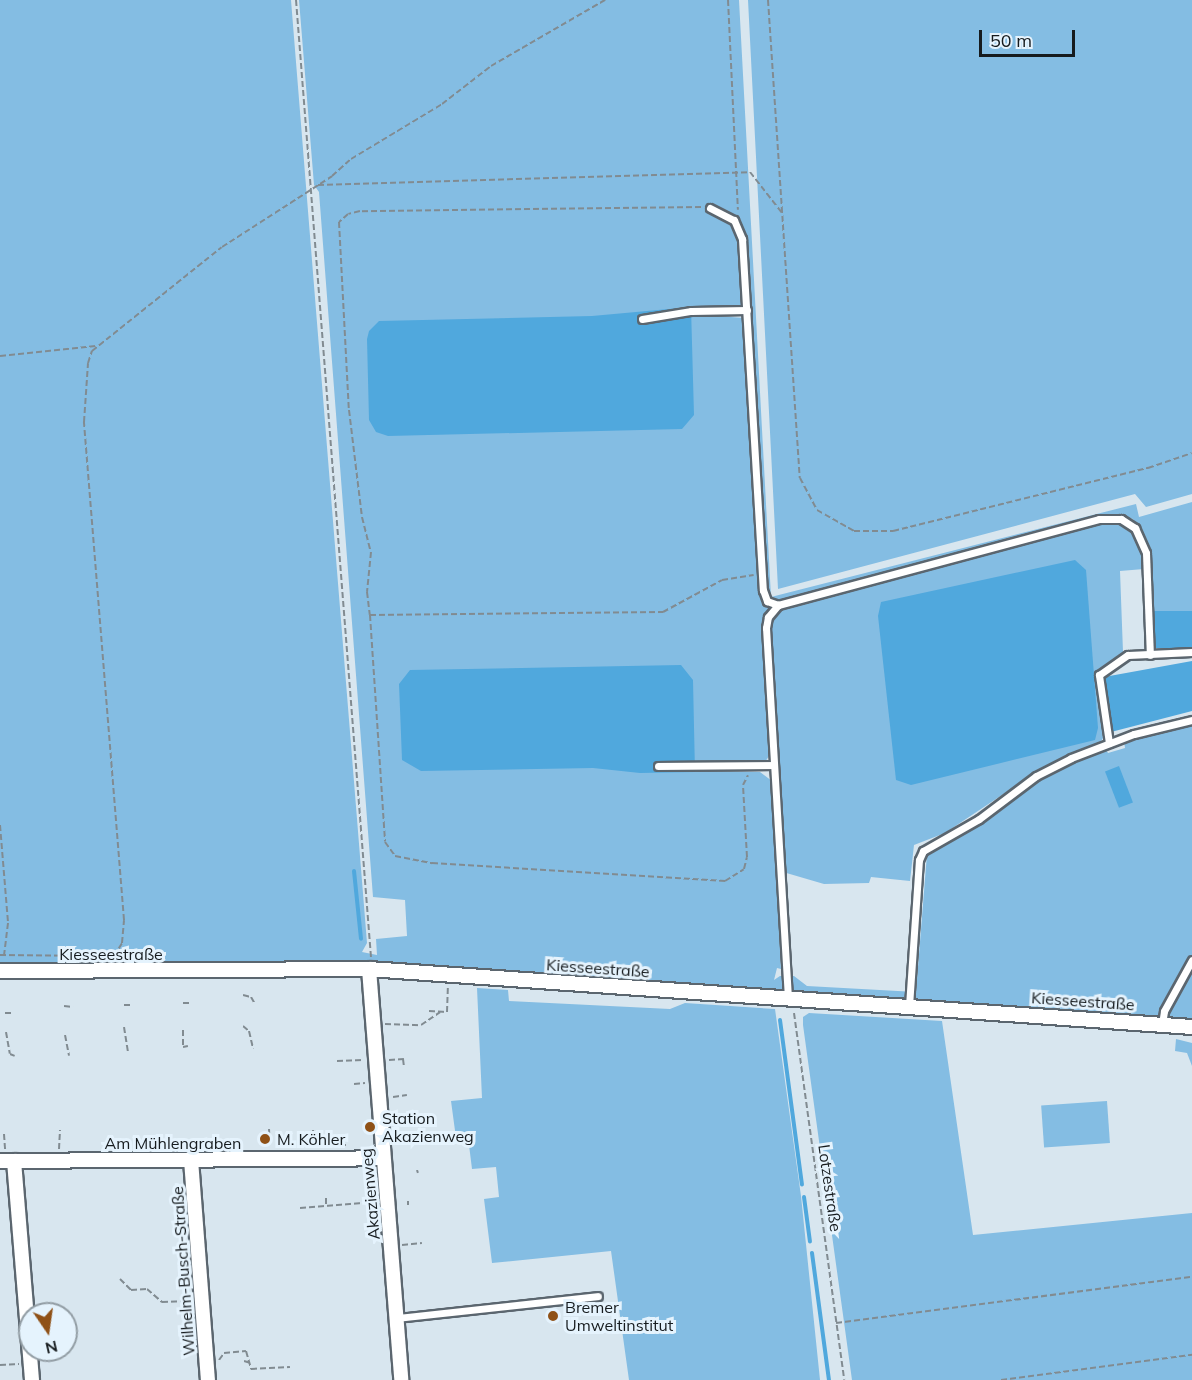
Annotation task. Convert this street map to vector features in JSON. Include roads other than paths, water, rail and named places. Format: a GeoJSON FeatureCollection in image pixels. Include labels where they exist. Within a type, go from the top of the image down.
{"type":"FeatureCollection","features":[{"type":"Feature","properties":{"kind":"street","name":"Kiesseestraße"},"geometry":{"type":"LineString","coordinates":[[0,971],[370,962],[448,974],[1192,1027]]}},
{"type":"Feature","properties":{"kind":"street","name":"Akazienweg"},"geometry":{"type":"LineString","coordinates":[[370,962],[401,1380]]}},
{"type":"Feature","properties":{"kind":"street","name":"Am Mühlengraben"},"geometry":{"type":"LineString","coordinates":[[7,1161],[383,1158]]}},
{"type":"Feature","properties":{"kind":"street","name":"Wilhelm-Busch-Straße"},"geometry":{"type":"LineString","coordinates":[[191,1160],[208,1380]]}},
{"type":"Feature","properties":{"kind":"street"},"geometry":{"type":"LineString","coordinates":[[7,1161],[32,1380]]}},
{"type":"Feature","properties":{"kind":"lane"},"geometry":{"type":"LineString","coordinates":[[710,208],[728,215],[739,228],[747,310],[762,574],[765,597],[778,605]]}},
{"type":"Feature","properties":{"kind":"lane"},"geometry":{"type":"LineString","coordinates":[[642,319],[691,311],[747,310]]}},
{"type":"Feature","properties":{"kind":"lane"},"geometry":{"type":"LineString","coordinates":[[790,998],[766,628],[768,618],[778,605],[1110,518],[1130,523],[1144,543],[1150,655]]}},
{"type":"Feature","properties":{"kind":"lane"},"geometry":{"type":"LineString","coordinates":[[1109,743],[1099,675],[1128,655],[1192,652]]}},
{"type":"Feature","properties":{"kind":"lane"},"geometry":{"type":"LineString","coordinates":[[909,1006],[919,860],[923,851],[979,819],[1036,776],[1109,743],[1192,720]]}},
{"type":"Feature","properties":{"kind":"lane"},"geometry":{"type":"LineString","coordinates":[[658,766],[757,767],[774,765]]}},
{"type":"Feature","properties":{"kind":"lane"},"geometry":{"type":"LineString","coordinates":[[1162,1024],[1164,1011],[1192,960]]}},
{"type":"Feature","properties":{"kind":"lane"},"geometry":{"type":"LineString","coordinates":[[397,1318],[598,1296]]}},
{"type":"Feature","properties":{"kind":"waterway"},"geometry":{"type":"LineString","coordinates":[[354,871],[361,939]]}},
{"type":"Feature","properties":{"kind":"waterway"},"geometry":{"type":"LineString","coordinates":[[780,1020],[802,1185]]}},
{"type":"Feature","properties":{"kind":"waterway"},"geometry":{"type":"LineString","coordinates":[[804,1197],[810,1242]]}},
{"type":"Feature","properties":{"kind":"waterway"},"geometry":{"type":"LineString","coordinates":[[812,1253],[829,1380]]}},
{"type":"Feature","properties":{"kind":"place","name":"Station Akazienweg"},"geometry":{"type":"Point","coordinates":[370,1127]}},
{"type":"Feature","properties":{"kind":"place","name":"M. Köhler"},"geometry":{"type":"Point","coordinates":[265,1139]}},
{"type":"Feature","properties":{"kind":"place","name":"Bremer Umweltinstitut"},"geometry":{"type":"Point","coordinates":[553,1316]}}]}
